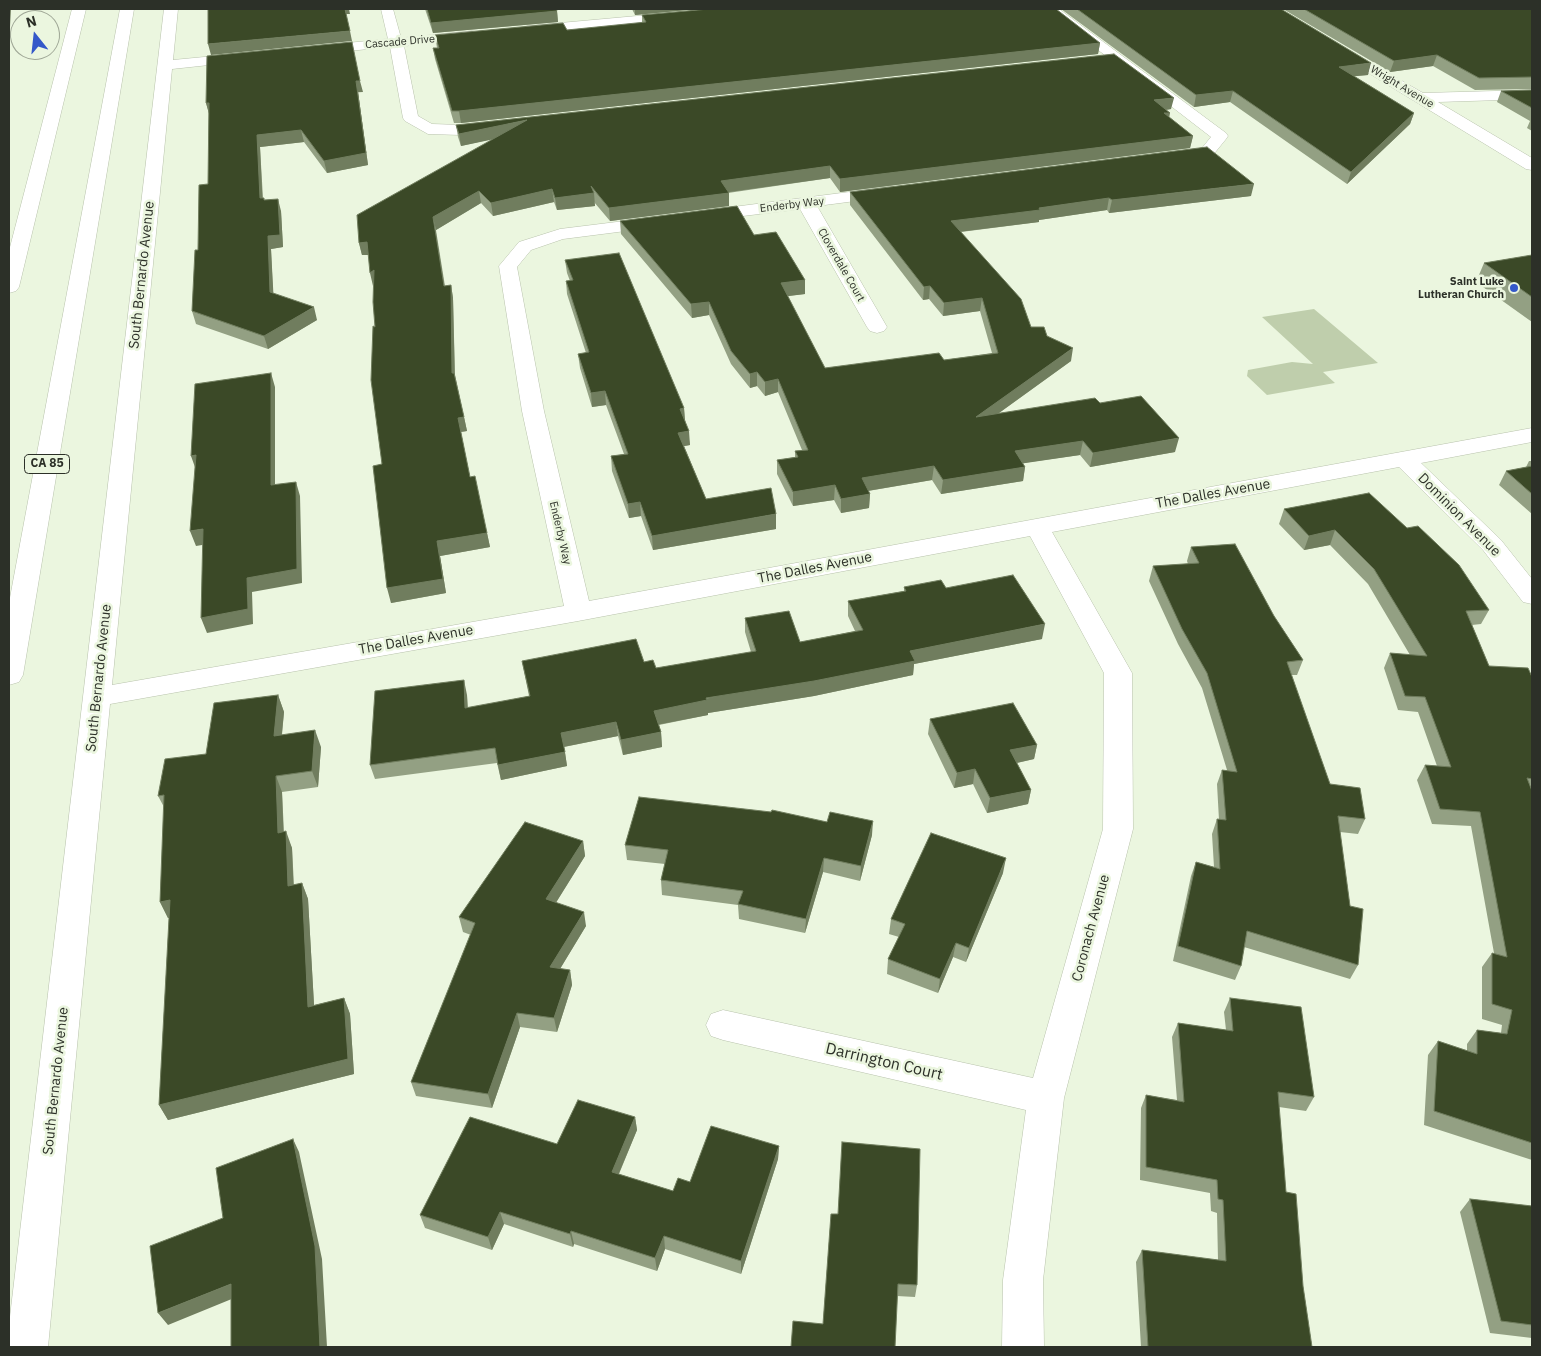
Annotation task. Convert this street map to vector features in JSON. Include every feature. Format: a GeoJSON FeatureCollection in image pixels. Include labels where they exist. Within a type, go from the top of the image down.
{"type":"FeatureCollection","features":[{"type":"Feature","properties":{"kind":"main road"},"geometry":{"type":"LineString","coordinates":[[9,287],[79,9]]}},
{"type":"Feature","properties":{"kind":"main road","name":"CA 85"},"geometry":{"type":"LineString","coordinates":[[9,675],[127,9]]}},
{"type":"Feature","properties":{"kind":"main road","name":"South Bernardo Avenue"},"geometry":{"type":"LineString","coordinates":[[27,1347],[171,9]]}},
{"type":"Feature","properties":{"kind":"main road"},"geometry":{"type":"LineString","coordinates":[[387,9],[411,118],[428,129],[461,130],[510,125]]}},
{"type":"Feature","properties":{"kind":"main road"},"geometry":{"type":"LineString","coordinates":[[596,9],[604,22]]}},
{"type":"Feature","properties":{"kind":"main road"},"geometry":{"type":"LineString","coordinates":[[516,31],[755,9]]}},
{"type":"Feature","properties":{"kind":"main road"},"geometry":{"type":"LineString","coordinates":[[1051,9],[1220,136],[1207,152],[1158,158]]}},
{"type":"Feature","properties":{"kind":"main road","name":"Cascade Drive"},"geometry":{"type":"LineString","coordinates":[[303,52],[486,34]]}},
{"type":"Feature","properties":{"kind":"main road","name":"Wright Avenue"},"geometry":{"type":"LineString","coordinates":[[1329,43],[1532,165]]}},
{"type":"Feature","properties":{"kind":"main road"},"geometry":{"type":"LineString","coordinates":[[165,65],[255,56]]}},
{"type":"Feature","properties":{"kind":"main road"},"geometry":{"type":"LineString","coordinates":[[1097,60],[1116,58]]}},
{"type":"Feature","properties":{"kind":"main road"},"geometry":{"type":"LineString","coordinates":[[1420,98],[1532,94]]}},
{"type":"Feature","properties":{"kind":"main road","name":"Enderby Way"},"geometry":{"type":"LineString","coordinates":[[578,612],[533,411],[508,266],[525,246],[560,234],[904,190]]}},
{"type":"Feature","properties":{"kind":"main road","name":"Cloverdale Court"},"geometry":{"type":"LineString","coordinates":[[806,203],[877,327]]}},
{"type":"Feature","properties":{"kind":"main road","name":"The Dalles Avenue"},"geometry":{"type":"LineString","coordinates":[[97,697],[578,612],[1532,435]]}},
{"type":"Feature","properties":{"kind":"main road","name":"Dominion Avenue"},"geometry":{"type":"LineString","coordinates":[[1403,458],[1492,544],[1532,596]]}},
{"type":"Feature","properties":{"kind":"main road","name":"Coronach Avenue"},"geometry":{"type":"LineString","coordinates":[[1023,1347],[1023,1280],[1046,1098],[1118,829],[1118,673],[1036,526]]}},
{"type":"Feature","properties":{"kind":"main road","name":"Darrington Court"},"geometry":{"type":"LineString","coordinates":[[723,1025],[1046,1098]]}},
{"type":"Feature","properties":{"kind":"green space"},"geometry":{"type":"Polygon","coordinates":[[[1314,309],[1378,363],[1323,372],[1335,383],[1267,395],[1247,376],[1248,370],[1292,362],[1313,364],[1262,317],[1314,309]]]}},
{"type":"Feature","properties":{"kind":"building"},"geometry":{"type":"Polygon","coordinates":[[[208,9],[345,9],[350,31],[208,44],[208,9]]]}},
{"type":"Feature","properties":{"kind":"building"},"geometry":{"type":"Polygon","coordinates":[[[427,9],[556,9],[557,11],[431,23],[427,9]]]}},
{"type":"Feature","properties":{"kind":"building"},"geometry":{"type":"Polygon","coordinates":[[[709,9],[1056,9],[1100,43],[459,111],[452,111],[433,48],[439,48],[435,35],[563,23],[567,30],[646,22],[642,15],[709,9]]]}},
{"type":"Feature","properties":{"kind":"building"},"geometry":{"type":"Polygon","coordinates":[[[1077,9],[1281,9],[1371,63],[1339,67],[1414,113],[1351,172],[1233,91],[1196,95],[1077,9]]]}},
{"type":"Feature","properties":{"kind":"building"},"geometry":{"type":"Polygon","coordinates":[[[1304,9],[1532,9],[1532,77],[1479,78],[1437,55],[1394,61],[1304,9]]]}},
{"type":"Feature","properties":{"kind":"building"},"geometry":{"type":"Polygon","coordinates":[[[352,42],[360,81],[356,81],[366,153],[324,161],[301,130],[257,135],[260,198],[264,198],[264,200],[278,199],[280,235],[268,236],[270,292],[314,307],[264,336],[192,311],[195,250],[198,250],[199,185],[208,184],[209,103],[206,103],[207,56],[352,42]]]}},
{"type":"Feature","properties":{"kind":"building"},"geometry":{"type":"Polygon","coordinates":[[[1114,54],[1174,98],[1154,100],[1170,113],[1164,113],[1193,136],[840,179],[830,166],[721,181],[729,193],[609,208],[591,186],[594,193],[555,198],[552,189],[491,203],[479,191],[433,217],[444,286],[451,285],[452,373],[454,373],[464,417],[458,418],[470,477],[475,476],[487,533],[437,541],[443,579],[387,588],[373,466],[382,464],[371,380],[373,326],[375,327],[373,302],[374,270],[370,273],[367,242],[359,243],[357,215],[527,120],[459,134],[456,125],[1114,54]]]}},
{"type":"Feature","properties":{"kind":"building"},"geometry":{"type":"Polygon","coordinates":[[[1532,90],[1532,108],[1501,91],[1532,90]]]}},
{"type":"Feature","properties":{"kind":"building"},"geometry":{"type":"Polygon","coordinates":[[[1207,147],[1254,184],[1112,200],[1109,198],[1039,208],[1040,210],[951,221],[1021,299],[1031,327],[1044,327],[1047,336],[1073,348],[976,417],[1095,398],[1100,403],[1141,396],[1179,438],[1093,453],[1083,441],[1015,451],[1025,467],[943,480],[934,466],[862,478],[870,494],[841,499],[835,485],[793,492],[777,460],[798,457],[795,451],[808,450],[778,379],[765,382],[757,372],[750,374],[731,351],[709,302],[691,304],[620,221],[737,206],[754,235],[776,232],[805,280],[781,283],[825,368],[939,353],[944,360],[998,353],[982,298],[944,303],[930,286],[924,287],[850,192],[1207,147]]]}},
{"type":"Feature","properties":{"kind":"building"},"geometry":{"type":"Polygon","coordinates":[[[619,253],[684,408],[680,409],[689,431],[678,433],[706,499],[771,488],[776,514],[652,536],[640,502],[628,504],[611,456],[628,454],[605,391],[591,393],[578,354],[589,352],[566,281],[573,280],[565,260],[619,253]]]}},
{"type":"Feature","properties":{"kind":"building"},"geometry":{"type":"Polygon","coordinates":[[[1532,255],[1532,297],[1484,263],[1532,255]]]}},
{"type":"Feature","properties":{"kind":"building"},"geometry":{"type":"Polygon","coordinates":[[[271,373],[271,485],[296,482],[297,569],[247,578],[248,609],[201,618],[203,529],[190,531],[196,455],[191,456],[195,384],[271,373]]]}},
{"type":"Feature","properties":{"kind":"building"},"geometry":{"type":"Polygon","coordinates":[[[1532,466],[1532,494],[1506,471],[1532,466]]]}},
{"type":"Feature","properties":{"kind":"building"},"geometry":{"type":"Polygon","coordinates":[[[1369,493],[1407,528],[1418,526],[1459,565],[1489,610],[1466,611],[1489,666],[1528,668],[1532,677],[1532,779],[1527,778],[1532,791],[1532,1143],[1434,1111],[1438,1041],[1477,1054],[1477,1030],[1507,1034],[1512,1010],[1492,1004],[1492,953],[1507,957],[1480,812],[1440,809],[1425,765],[1451,767],[1425,697],[1405,696],[1390,653],[1427,656],[1374,569],[1335,530],[1309,536],[1284,509],[1369,493]]]}},
{"type":"Feature","properties":{"kind":"building"},"geometry":{"type":"Polygon","coordinates":[[[1235,544],[1274,616],[1303,660],[1287,662],[1330,784],[1360,788],[1365,819],[1338,816],[1350,906],[1363,909],[1358,965],[1247,931],[1241,966],[1178,946],[1196,862],[1220,869],[1217,819],[1226,820],[1222,770],[1237,772],[1207,673],[1182,629],[1153,566],[1199,563],[1191,547],[1235,544]]]}},
{"type":"Feature","properties":{"kind":"building"},"geometry":{"type":"Polygon","coordinates":[[[1013,575],[1045,624],[910,651],[915,661],[814,681],[706,698],[707,700],[654,711],[661,732],[621,740],[616,722],[561,733],[565,752],[498,765],[495,748],[370,765],[375,691],[464,680],[465,708],[530,696],[522,661],[636,639],[644,662],[653,660],[656,668],[756,651],[745,618],[789,611],[800,642],[863,630],[848,601],[906,591],[904,587],[941,580],[946,588],[1013,575]]]}},
{"type":"Feature","properties":{"kind":"building"},"geometry":{"type":"Polygon","coordinates":[[[278,695],[274,736],[315,730],[312,771],[276,776],[278,833],[286,831],[288,886],[302,883],[308,1007],[344,998],[348,1059],[159,1105],[170,900],[160,902],[164,795],[158,796],[165,759],[206,754],[214,703],[278,695]]]}},
{"type":"Feature","properties":{"kind":"building"},"geometry":{"type":"Polygon","coordinates":[[[1013,703],[1037,745],[1010,750],[1031,790],[990,798],[975,769],[957,773],[930,719],[1013,703]]]}},
{"type":"Feature","properties":{"kind":"building"},"geometry":{"type":"Polygon","coordinates":[[[639,797],[771,812],[772,810],[827,822],[830,812],[873,821],[861,866],[824,858],[806,919],[738,904],[743,891],[661,880],[668,850],[625,845],[639,797]]]}},
{"type":"Feature","properties":{"kind":"building"},"geometry":{"type":"Polygon","coordinates":[[[525,822],[583,841],[546,899],[584,912],[550,967],[570,970],[554,1018],[517,1013],[488,1094],[411,1082],[475,923],[459,917],[525,822]]]}},
{"type":"Feature","properties":{"kind":"building"},"geometry":{"type":"Polygon","coordinates":[[[931,833],[1006,858],[969,948],[956,943],[940,979],[888,959],[905,924],[891,919],[931,833]]]}},
{"type":"Feature","properties":{"kind":"building"},"geometry":{"type":"Polygon","coordinates":[[[1230,998],[1301,1007],[1314,1097],[1278,1092],[1286,1192],[1296,1194],[1303,1286],[1312,1347],[1148,1347],[1142,1250],[1226,1261],[1223,1200],[1218,1199],[1217,1180],[1146,1167],[1146,1095],[1184,1102],[1178,1023],[1233,1031],[1230,998]]]}},
{"type":"Feature","properties":{"kind":"building"},"geometry":{"type":"Polygon","coordinates":[[[578,1100],[635,1117],[612,1172],[673,1191],[678,1178],[690,1182],[711,1126],[779,1146],[741,1261],[664,1236],[655,1258],[571,1231],[570,1234],[500,1212],[488,1237],[420,1215],[470,1117],[557,1144],[578,1100]]]}},
{"type":"Feature","properties":{"kind":"building"},"geometry":{"type":"Polygon","coordinates":[[[293,1139],[315,1246],[320,1347],[231,1347],[231,1284],[158,1313],[150,1246],[223,1218],[216,1168],[293,1139]]]}},
{"type":"Feature","properties":{"kind":"building"},"geometry":{"type":"Polygon","coordinates":[[[842,1142],[920,1149],[917,1285],[898,1284],[895,1347],[791,1347],[793,1321],[823,1324],[831,1214],[838,1214],[842,1142]]]}},
{"type":"Feature","properties":{"kind":"building"},"geometry":{"type":"Polygon","coordinates":[[[1470,1199],[1532,1206],[1532,1325],[1501,1321],[1470,1199]]]}},
{"type":"Feature","properties":{"kind":"place","name":"Saint Luke Lutheran Church"},"geometry":{"type":"Point","coordinates":[1514,288]}}]}
